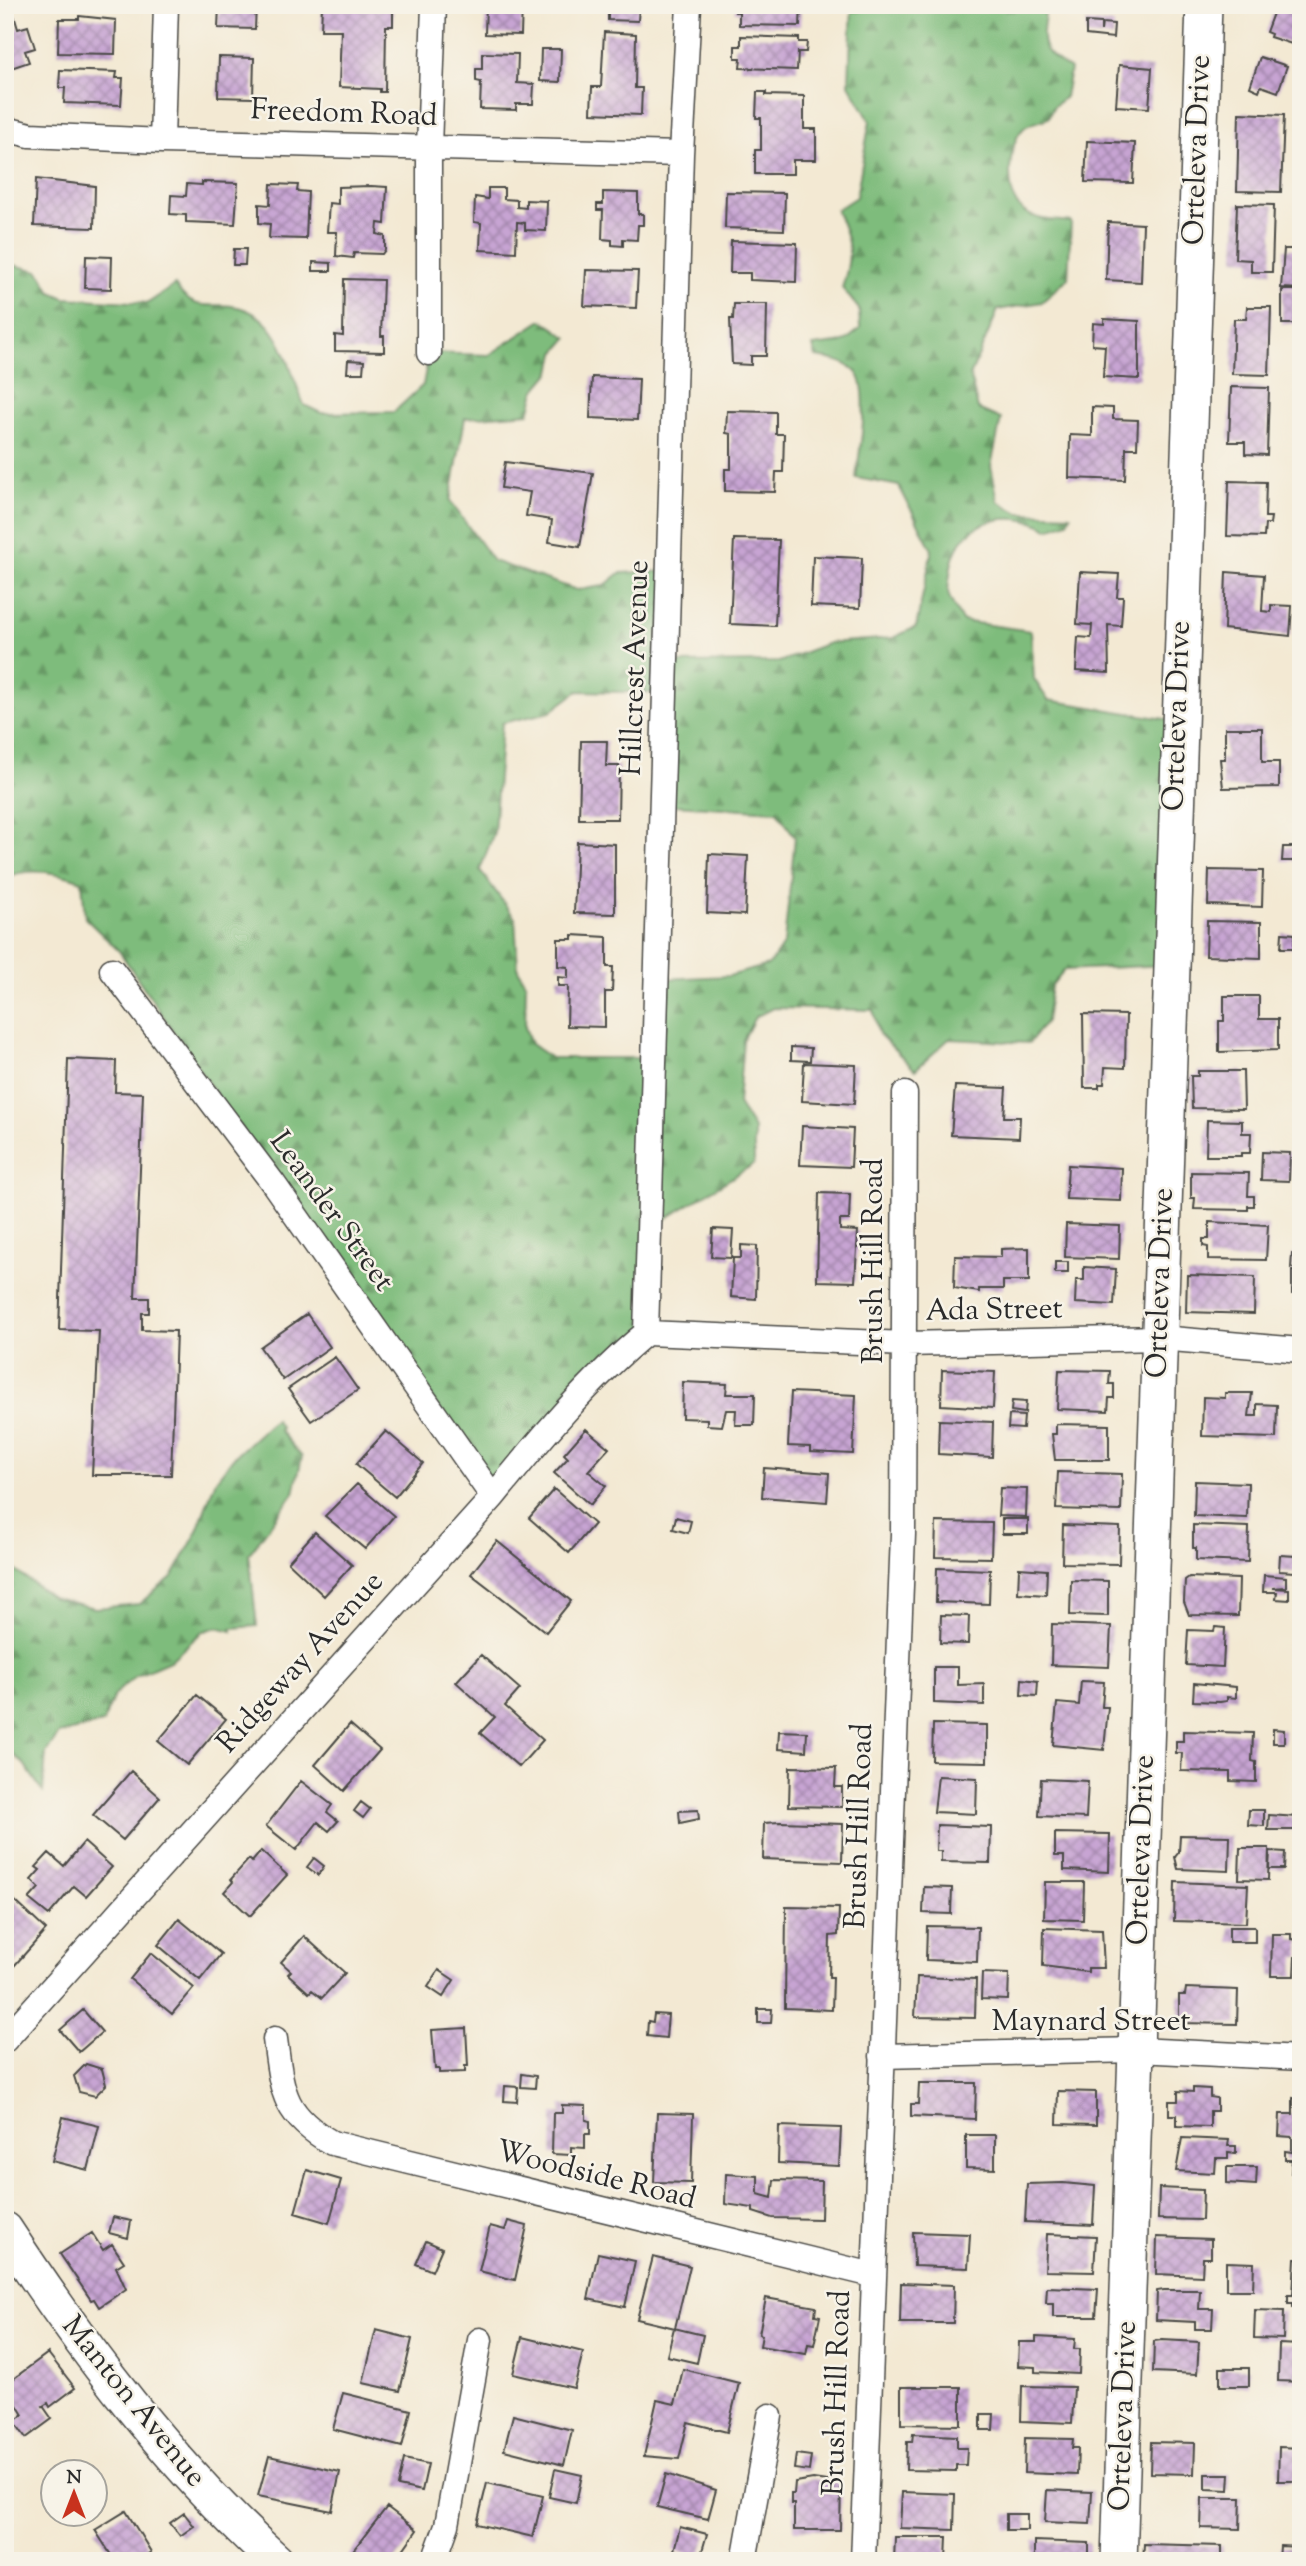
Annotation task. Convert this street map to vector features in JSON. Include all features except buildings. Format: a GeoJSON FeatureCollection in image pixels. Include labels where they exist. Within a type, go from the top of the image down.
{"type":"FeatureCollection","features":[{"type":"Feature","properties":{"kind":"street"},"geometry":{"type":"LineString","coordinates":[[162,141],[166,5]]}},
{"type":"Feature","properties":{"kind":"street"},"geometry":{"type":"LineString","coordinates":[[429,353],[429,148],[435,5]]}},
{"type":"Feature","properties":{"kind":"street","name":"Hillcrest Avenue"},"geometry":{"type":"LineString","coordinates":[[646,1333],[681,154],[689,5]]}},
{"type":"Feature","properties":{"kind":"street","name":"Orteleva Drive"},"geometry":{"type":"LineString","coordinates":[[1119,2561],[1187,425],[1204,5]]}},
{"type":"Feature","properties":{"kind":"street","name":"Freedom Road"},"geometry":{"type":"LineString","coordinates":[[5,129],[30,135],[162,141],[681,154]]}},
{"type":"Feature","properties":{"kind":"street","name":"Leander Street"},"geometry":{"type":"LineString","coordinates":[[112,970],[273,1183],[493,1497]]}},
{"type":"Feature","properties":{"kind":"street","name":"Brush Hill Road"},"geometry":{"type":"LineString","coordinates":[[863,2561],[903,1534],[906,1344],[905,1094]]}},
{"type":"Feature","properties":{"kind":"street","name":"Ada Street"},"geometry":{"type":"LineString","coordinates":[[646,1333],[906,1344],[1160,1338],[1301,1350]]}},
{"type":"Feature","properties":{"kind":"street","name":"Ridgeway Avenue"},"geometry":{"type":"LineString","coordinates":[[5,2040],[493,1497],[535,1445],[617,1357],[646,1333]]}},
{"type":"Feature","properties":{"kind":"street","name":"Woodside Road"},"geometry":{"type":"LineString","coordinates":[[275,2039],[286,2101],[308,2129],[331,2143],[873,2275]]}},
{"type":"Feature","properties":{"kind":"street","name":"Maynard Street"},"geometry":{"type":"LineString","coordinates":[[882,2056],[1137,2050],[1301,2058]]}},
{"type":"Feature","properties":{"kind":"street","name":"Manton Avenue"},"geometry":{"type":"LineString","coordinates":[[5,2230],[50,2299],[122,2395],[223,2512],[276,2561]]}},
{"type":"Feature","properties":{"kind":"street"},"geometry":{"type":"LineString","coordinates":[[434,2561],[447,2525],[480,2340]]}},
{"type":"Feature","properties":{"kind":"street"},"geometry":{"type":"LineString","coordinates":[[744,2561],[770,2416]]}},
{"type":"Feature","properties":{"kind":"green space"},"geometry":{"type":"Polygon","coordinates":[[[852,5],[1046,5],[1043,36],[1046,50],[1070,69],[1065,97],[1053,107],[1048,118],[1023,129],[1014,145],[1010,167],[1015,200],[1024,212],[1044,219],[1071,222],[1068,278],[1042,302],[998,310],[970,376],[978,409],[1001,419],[991,466],[998,501],[1019,513],[1071,515],[1068,522],[1049,529],[1033,522],[1000,519],[985,523],[972,531],[961,542],[954,556],[948,594],[962,621],[1031,631],[1034,679],[1048,700],[1178,721],[1166,965],[1064,970],[1051,986],[1046,1021],[1029,1043],[949,1039],[915,1070],[879,1034],[873,1010],[773,1008],[755,1017],[743,1040],[738,1104],[754,1129],[754,1164],[654,1226],[649,1330],[490,1481],[250,1144],[119,951],[85,918],[82,881],[33,871],[5,878],[5,259],[9,264],[39,271],[51,292],[65,298],[148,303],[175,285],[183,295],[199,304],[226,305],[247,310],[259,317],[277,338],[304,405],[321,413],[394,412],[423,385],[429,353],[489,355],[542,320],[568,338],[555,353],[551,372],[535,391],[529,413],[465,418],[450,501],[493,561],[577,590],[604,586],[620,573],[671,571],[676,663],[779,662],[829,643],[893,638],[916,627],[932,550],[899,486],[856,478],[864,408],[861,382],[857,373],[848,366],[838,361],[816,357],[813,346],[844,342],[860,329],[859,309],[842,288],[848,266],[849,248],[836,210],[856,197],[870,121],[849,84],[852,5]],[[578,691],[550,712],[502,723],[494,832],[480,870],[515,918],[518,969],[526,985],[525,1027],[531,1044],[551,1058],[656,1058],[663,979],[729,976],[769,965],[784,943],[795,837],[777,811],[673,805],[671,693],[578,691]]]}},
{"type":"Feature","properties":{"kind":"green space"},"geometry":{"type":"Polygon","coordinates":[[[275,1419],[281,1428],[279,1430],[302,1457],[294,1493],[249,1554],[257,1626],[231,1628],[232,1631],[217,1627],[202,1632],[170,1661],[135,1676],[114,1695],[103,1723],[59,1734],[46,1753],[43,1792],[24,1764],[5,1748],[5,1544],[13,1569],[53,1598],[95,1608],[139,1604],[173,1576],[195,1536],[216,1480],[233,1458],[275,1419]]]}}]}
